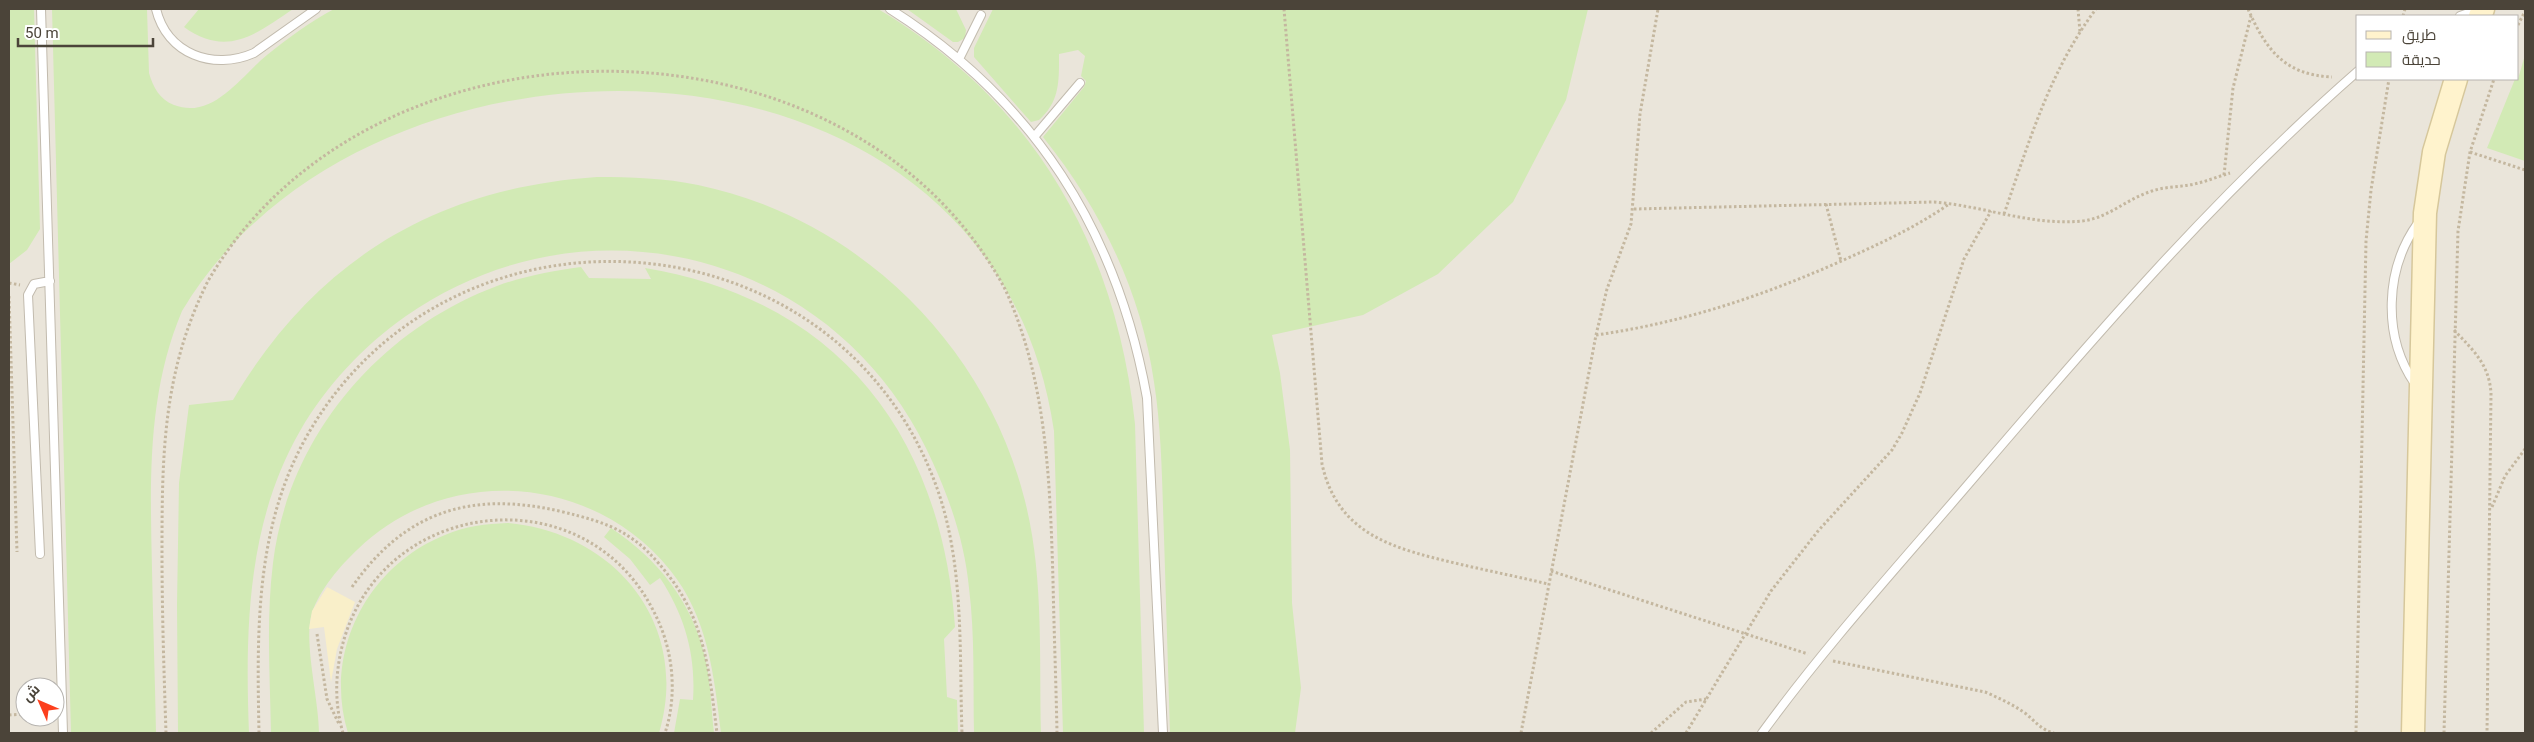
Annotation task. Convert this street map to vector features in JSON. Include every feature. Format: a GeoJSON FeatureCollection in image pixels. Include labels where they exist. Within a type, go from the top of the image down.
{"type":"FeatureCollection","features":[{"type":"Feature","properties":{"kind":"street"},"geometry":{"type":"LineString","coordinates":[[2413,733],[2425,213],[2434,152],[2450,84]]}},
{"type":"Feature","properties":{"kind":"lane"},"geometry":{"type":"LineString","coordinates":[[41,9],[63,733]]}},
{"type":"Feature","properties":{"kind":"lane"},"geometry":{"type":"LineString","coordinates":[[156,9],[162,26],[177,45],[197,56],[220,61],[243,58],[254,53],[316,9]]}},
{"type":"Feature","properties":{"kind":"lane"},"geometry":{"type":"LineString","coordinates":[[890,9],[959,59],[990,88],[1034,137],[1068,185],[1097,236],[1122,296],[1141,364],[1147,398],[1163,733]]}},
{"type":"Feature","properties":{"kind":"lane"},"geometry":{"type":"LineString","coordinates":[[2463,15],[2479,9]]}},
{"type":"Feature","properties":{"kind":"lane"},"geometry":{"type":"LineString","coordinates":[[959,59],[981,15]]}},
{"type":"Feature","properties":{"kind":"lane"},"geometry":{"type":"LineString","coordinates":[[1762,733],[1820,658],[2133,294],[2190,232],[2356,72]]}},
{"type":"Feature","properties":{"kind":"lane"},"geometry":{"type":"LineString","coordinates":[[1034,137],[1080,83]]}},
{"type":"Feature","properties":{"kind":"lane"},"geometry":{"type":"LineString","coordinates":[[2421,393],[2400,354],[2392,310],[2394,280],[2400,259],[2409,238],[2425,213]]}},
{"type":"Feature","properties":{"kind":"lane"},"geometry":{"type":"LineString","coordinates":[[40,554],[28,295],[34,284],[50,282]]}},
{"type":"Feature","properties":{"kind":"path"},"geometry":{"type":"LineString","coordinates":[[1284,9],[1322,464],[1332,496],[1354,523],[1368,533],[1400,549],[1548,584]]}},
{"type":"Feature","properties":{"kind":"path"},"geometry":{"type":"LineString","coordinates":[[1521,733],[1596,335],[1607,289],[1627,238],[1634,209],[1640,114],[1658,9]]}},
{"type":"Feature","properties":{"kind":"path"},"geometry":{"type":"LineString","coordinates":[[2078,9],[2080,32]]}},
{"type":"Feature","properties":{"kind":"path"},"geometry":{"type":"LineString","coordinates":[[2004,214],[2052,82],[2080,32],[2096,9]]}},
{"type":"Feature","properties":{"kind":"path"},"geometry":{"type":"LineString","coordinates":[[2248,9],[2274,51],[2288,66],[2307,75],[2350,77]]}},
{"type":"Feature","properties":{"kind":"path"},"geometry":{"type":"LineString","coordinates":[[2519,23],[2525,11]]}},
{"type":"Feature","properties":{"kind":"path"},"geometry":{"type":"LineString","coordinates":[[2224,175],[2233,88],[2251,16]]}},
{"type":"Feature","properties":{"kind":"path"},"geometry":{"type":"LineString","coordinates":[[2356,733],[2366,241],[2371,190],[2389,80]]}},
{"type":"Feature","properties":{"kind":"path"},"geometry":{"type":"LineString","coordinates":[[2444,733],[2458,232],[2470,152],[2494,80]]}},
{"type":"Feature","properties":{"kind":"path"},"geometry":{"type":"LineString","coordinates":[[2470,152],[2525,170]]}},
{"type":"Feature","properties":{"kind":"path"},"geometry":{"type":"LineString","coordinates":[[1634,209],[1950,203],[2053,222],[2094,219],[2116,211],[2152,191],[2190,185],[2257,166]]}},
{"type":"Feature","properties":{"kind":"path"},"geometry":{"type":"LineString","coordinates":[[1596,335],[1662,324],[1716,310],[1781,286],[1902,233],[1950,203]]}},
{"type":"Feature","properties":{"kind":"path"},"geometry":{"type":"LineString","coordinates":[[1826,204],[1841,261]]}},
{"type":"Feature","properties":{"kind":"path"},"geometry":{"type":"LineString","coordinates":[[1686,733],[1770,591],[1793,560],[1892,450],[1902,433],[1920,393],[1956,278],[1974,239],[1991,211]]}},
{"type":"Feature","properties":{"kind":"path"},"geometry":{"type":"LineString","coordinates":[[166,733],[162,520],[163,445],[167,411],[182,344],[194,312],[220,257]]}},
{"type":"Feature","properties":{"kind":"path"},"geometry":{"type":"LineString","coordinates":[[259,733],[261,588],[267,542],[279,498],[290,470],[319,417],[337,392],[368,359],[402,329],[428,312],[482,285],[511,275],[540,268],[600,260],[653,263],[690,269],[755,292],[801,317],[826,335],[849,354],[889,399],[906,424],[933,478],[950,536],[958,596],[962,733]]}},
{"type":"Feature","properties":{"kind":"path"},"geometry":{"type":"LineString","coordinates":[[994,266],[1018,321],[1029,353],[1042,420],[1052,523],[1057,733]]}},
{"type":"Feature","properties":{"kind":"path"},"geometry":{"type":"LineString","coordinates":[[9,296],[11,423],[17,552]]}},
{"type":"Feature","properties":{"kind":"path"},"geometry":{"type":"LineString","coordinates":[[2454,330],[2481,358],[2490,380],[2491,509],[2487,733]]}},
{"type":"Feature","properties":{"kind":"path"},"geometry":{"type":"LineString","coordinates":[[2491,509],[2505,476],[2525,449]]}},
{"type":"Feature","properties":{"kind":"path"},"geometry":{"type":"LineString","coordinates":[[352,587],[376,556],[407,530],[443,512],[462,507],[488,503],[522,504],[607,523],[628,535],[644,548],[659,564],[684,598],[699,630],[707,657],[717,733]]}},
{"type":"Feature","properties":{"kind":"path"},"geometry":{"type":"LineString","coordinates":[[341,727],[337,705],[338,662],[350,620],[372,583],[387,567],[422,541],[462,524],[505,519],[526,520],[568,531],[606,552],[636,583],[658,620],[670,661],[671,704],[665,733]]}},
{"type":"Feature","properties":{"kind":"path"},"geometry":{"type":"LineString","coordinates":[[1551,571],[1820,658],[1985,692],[2007,701],[2026,714],[2044,731],[2054,733]]}},
{"type":"Feature","properties":{"kind":"path"},"geometry":{"type":"LineString","coordinates":[[318,634],[327,699],[343,733]]}},
{"type":"Feature","properties":{"kind":"path"},"geometry":{"type":"LineString","coordinates":[[1651,733],[1686,702],[1706,699]]}},
{"type":"Feature","properties":{"kind":"shaded area"},"geometry":{"type":"Polygon","coordinates":[[[9,9],[2525,9],[2525,733],[9,733],[9,9]]]}},
{"type":"Feature","properties":{"kind":"green space"},"geometry":{"type":"Polygon","coordinates":[[[9,9],[34,9],[40,229],[27,250],[9,264],[9,9]]]}},
{"type":"Feature","properties":{"kind":"green space"},"geometry":{"type":"Polygon","coordinates":[[[52,9],[147,9],[149,73],[153,83],[158,92],[169,103],[188,108],[201,106],[225,94],[291,36],[334,9],[878,9],[933,46],[981,88],[1023,134],[1058,184],[1086,239],[1109,297],[1125,359],[1135,424],[1144,733],[1063,733],[1054,431],[1006,289],[917,187],[799,122],[664,93],[523,99],[387,138],[270,209],[182,311],[162,374],[153,438],[151,471],[156,733],[71,733],[52,9]]]}},
{"type":"Feature","properties":{"kind":"green space"},"geometry":{"type":"Polygon","coordinates":[[[199,9],[293,9],[254,34],[228,42],[214,41],[184,27],[199,9]]]}},
{"type":"Feature","properties":{"kind":"green space"},"geometry":{"type":"Polygon","coordinates":[[[907,9],[956,9],[966,30],[965,38],[958,42],[953,42],[907,9]]]}},
{"type":"Feature","properties":{"kind":"green space"},"geometry":{"type":"Polygon","coordinates":[[[993,9],[1588,9],[1566,100],[1513,202],[1438,274],[1363,315],[1272,335],[1280,373],[1290,450],[1292,603],[1301,688],[1295,733],[1170,733],[1160,440],[1157,401],[1148,348],[1128,283],[1115,252],[1083,192],[1043,137],[1084,87],[1086,81],[1081,76],[1085,56],[1078,50],[1059,54],[1058,82],[1055,98],[1046,113],[1039,120],[1031,122],[974,57],[974,48],[993,9]]]}},
{"type":"Feature","properties":{"kind":"green space"},"geometry":{"type":"Polygon","coordinates":[[[2525,55],[2525,161],[2487,148],[2515,80],[2519,80],[2525,55]]]}},
{"type":"Feature","properties":{"kind":"green space"},"geometry":{"type":"Polygon","coordinates":[[[597,177],[648,178],[698,185],[756,202],[811,226],[861,258],[906,296],[946,341],[980,390],[1006,444],[1025,501],[1031,529],[1038,587],[1041,733],[974,733],[971,606],[961,540],[946,493],[933,463],[892,392],[838,334],[775,291],[705,263],[630,251],[554,255],[478,277],[406,316],[360,354],[321,398],[310,414],[282,466],[269,503],[253,578],[249,616],[249,733],[178,733],[177,605],[179,483],[189,405],[233,400],[266,351],[302,308],[341,271],[385,240],[432,216],[483,197],[538,184],[597,177]]]}},
{"type":"Feature","properties":{"kind":"green space"},"geometry":{"type":"Polygon","coordinates":[[[581,267],[589,278],[651,279],[645,268],[713,285],[773,311],[825,345],[868,388],[902,438],[928,495],[946,558],[955,627],[944,639],[947,697],[957,700],[958,733],[721,733],[712,668],[701,627],[683,588],[670,570],[638,538],[601,514],[561,498],[518,491],[476,493],[433,502],[394,521],[358,549],[331,578],[320,595],[312,613],[309,638],[319,733],[271,733],[269,627],[273,563],[282,517],[298,473],[319,432],[346,394],[378,360],[414,330],[454,305],[497,286],[539,274],[581,267]]]}},
{"type":"Feature","properties":{"kind":"green space"},"geometry":{"type":"Polygon","coordinates":[[[508,523],[547,530],[582,545],[612,565],[636,591],[654,622],[664,656],[666,693],[659,733],[348,733],[342,703],[342,673],[347,643],[358,616],[373,590],[393,568],[417,549],[445,535],[460,529],[508,523]]]}},
{"type":"Feature","properties":{"kind":"green space"},"geometry":{"type":"Polygon","coordinates":[[[611,528],[628,540],[658,568],[682,600],[699,637],[705,657],[710,685],[714,733],[674,733],[680,699],[693,700],[693,667],[687,636],[676,607],[660,578],[650,585],[630,559],[604,537],[611,528]]]}},
{"type":"Feature","properties":{"kind":"sand"},"geometry":{"type":"Polygon","coordinates":[[[327,587],[355,602],[337,649],[331,682],[324,627],[309,629],[312,611],[327,587]]]}}]}
